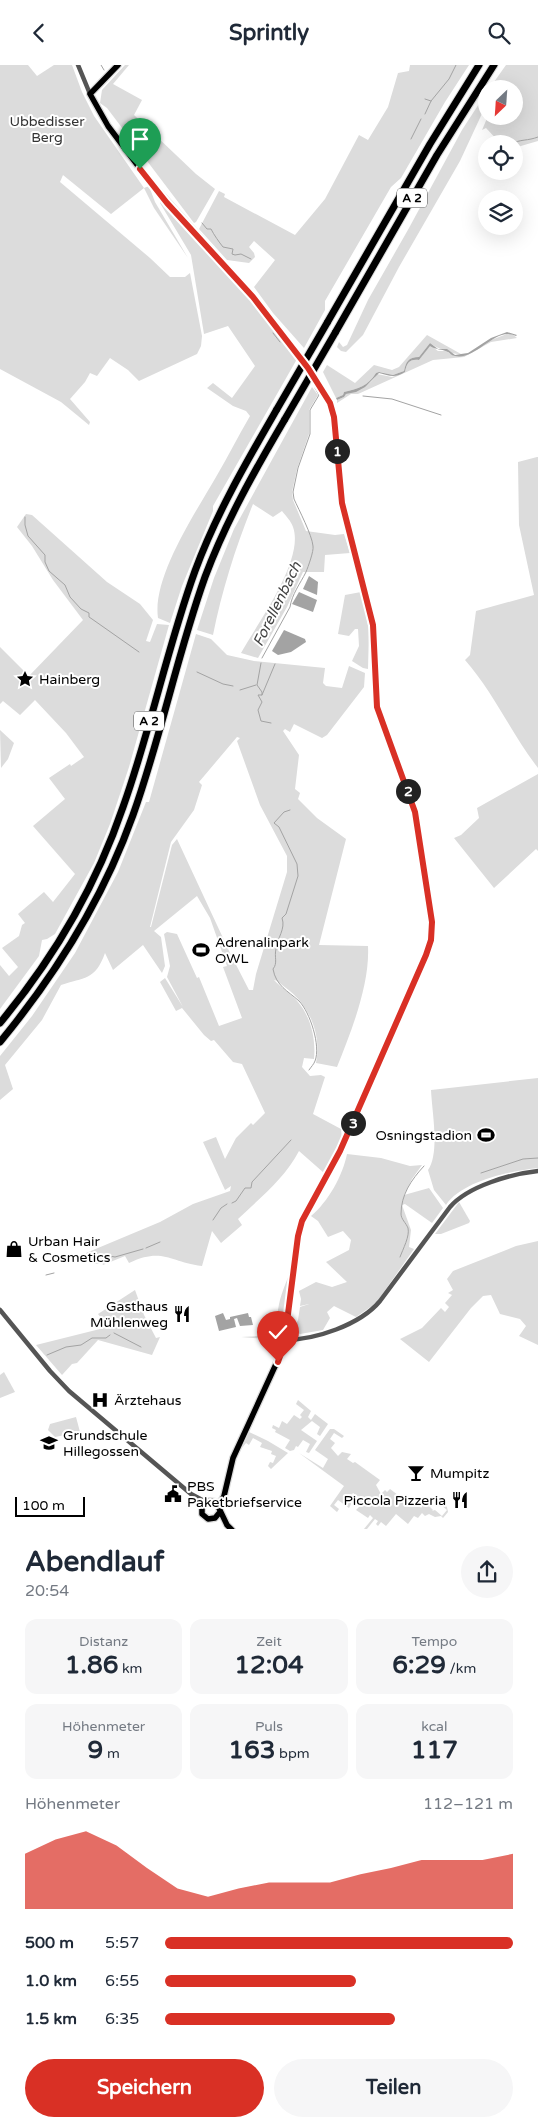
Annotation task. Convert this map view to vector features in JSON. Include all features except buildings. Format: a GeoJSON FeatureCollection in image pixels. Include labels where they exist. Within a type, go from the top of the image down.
{"type":"FeatureCollection","features":[{"type":"Feature","properties":{"kind":"highway","name":"A 2"},"geometry":{"type":"LineString","coordinates":[[0,1023],[50,956],[73,919],[101,863],[135,773],[179,617],[195,571],[225,501],[444,119],[479,65]]}},
{"type":"Feature","properties":{"kind":"highway","name":"A 2"},"geometry":{"type":"LineString","coordinates":[[0,1041],[34,999],[66,952],[92,909],[114,864],[143,786],[206,575],[231,517],[285,419],[437,155],[469,101],[494,65]]}},
{"type":"Feature","properties":{"kind":"main road"},"geometry":{"type":"LineString","coordinates":[[118,65],[90,94],[108,126],[151,183],[253,297],[308,368],[330,403],[342,503],[373,625],[377,707],[410,796],[420,836],[432,922],[431,940],[426,955],[340,1151],[302,1221],[298,1236],[284,1340],[278,1362],[233,1458],[224,1496],[217,1506],[215,1518]]}},
{"type":"Feature","properties":{"kind":"main road"},"geometry":{"type":"LineString","coordinates":[[217,1506],[204,1505],[202,1514],[206,1518],[215,1518],[230,1527]]}},
{"type":"Feature","properties":{"kind":"main road"},"geometry":{"type":"LineString","coordinates":[[217,1506],[230,1527]]}},
{"type":"Feature","properties":{"kind":"street"},"geometry":{"type":"LineString","coordinates":[[78,65],[90,94]]}},
{"type":"Feature","properties":{"kind":"street"},"geometry":{"type":"LineString","coordinates":[[284,1340],[325,1333],[367,1315],[380,1301],[458,1199],[495,1182],[538,1171]]}},
{"type":"Feature","properties":{"kind":"street"},"geometry":{"type":"LineString","coordinates":[[0,1310],[62,1384],[204,1505]]}},
{"type":"Feature","properties":{"kind":"green space","name":"Ubbedisser Berg"},"geometry":{"type":"Polygon","coordinates":[[[0,65],[28,65],[37,76],[54,65],[72,65],[82,92],[94,116],[144,188],[111,214],[63,175],[60,182],[170,277],[185,277],[190,273],[202,336],[201,346],[197,354],[139,381],[128,370],[110,358],[97,376],[90,373],[85,382],[70,399],[90,422],[89,425],[61,402],[0,369],[0,65]]]}},
{"type":"Feature","properties":{"kind":"green space"},"geometry":{"type":"Polygon","coordinates":[[[125,65],[129,65],[113,84],[142,100],[134,115],[196,174],[215,189],[194,223],[107,108],[100,103],[102,90],[125,65]]]}},
{"type":"Feature","properties":{"kind":"green space"},"geometry":{"type":"Polygon","coordinates":[[[410,65],[469,65],[401,178],[391,187],[325,301],[325,310],[304,348],[273,313],[254,287],[275,260],[254,241],[249,247],[255,257],[249,263],[227,260],[199,229],[219,191],[225,194],[224,197],[295,235],[325,199],[359,135],[368,140],[388,107],[398,73],[409,71],[410,65]]]}},
{"type":"Feature","properties":{"kind":"green space"},"geometry":{"type":"Polygon","coordinates":[[[506,65],[538,65],[538,141],[523,145],[523,135],[493,135],[486,128],[482,130],[484,125],[523,125],[523,80],[495,80],[506,65]]]}},
{"type":"Feature","properties":{"kind":"green space"},"geometry":{"type":"Polygon","coordinates":[[[478,105],[478,122],[460,161],[399,267],[363,335],[346,352],[341,351],[337,347],[339,342],[343,347],[347,345],[368,300],[462,130],[478,105]]]}},
{"type":"Feature","properties":{"kind":"green space"},"geometry":{"type":"Polygon","coordinates":[[[149,186],[155,202],[188,258],[154,208],[144,188],[149,186]]]}},
{"type":"Feature","properties":{"kind":"green space"},"geometry":{"type":"Polygon","coordinates":[[[161,200],[242,288],[297,359],[213,506],[213,511],[182,586],[170,623],[158,618],[158,602],[168,565],[187,526],[250,416],[246,411],[233,406],[207,388],[213,383],[232,398],[255,366],[228,326],[204,334],[191,255],[160,203],[161,200]]]}},
{"type":"Feature","properties":{"kind":"green space"},"geometry":{"type":"Polygon","coordinates":[[[512,334],[517,338],[491,342],[464,357],[433,360],[358,394],[351,394],[337,403],[337,400],[346,394],[367,385],[377,374],[392,377],[405,372],[409,362],[419,360],[430,345],[438,351],[446,351],[454,356],[469,354],[491,340],[512,334]]]}},
{"type":"Feature","properties":{"kind":"green space"},"geometry":{"type":"Polygon","coordinates":[[[427,335],[461,354],[445,351],[430,343],[419,357],[408,361],[404,371],[393,375],[376,373],[366,384],[344,392],[343,395],[336,398],[323,372],[327,365],[355,383],[374,365],[392,370],[399,367],[427,335]]]}},
{"type":"Feature","properties":{"kind":"green space"},"geometry":{"type":"Polygon","coordinates":[[[312,387],[318,395],[309,410],[309,434],[297,469],[292,492],[293,500],[306,531],[335,535],[344,534],[350,553],[325,555],[324,572],[303,572],[287,607],[258,658],[241,653],[278,591],[292,557],[295,541],[293,527],[282,511],[273,517],[253,504],[230,568],[213,635],[197,630],[214,578],[234,529],[312,387]]]}},
{"type":"Feature","properties":{"kind":"green space"},"geometry":{"type":"Polygon","coordinates":[[[538,457],[538,768],[485,686],[465,660],[470,655],[476,611],[534,595],[519,525],[518,462],[538,457]]]}},
{"type":"Feature","properties":{"kind":"green space"},"geometry":{"type":"Polygon","coordinates":[[[26,514],[32,515],[107,582],[140,604],[153,620],[146,641],[150,642],[157,624],[169,625],[129,767],[110,824],[94,863],[55,934],[42,940],[39,956],[0,1009],[0,965],[9,976],[18,967],[2,948],[19,936],[22,925],[25,923],[18,914],[44,892],[53,902],[75,874],[33,826],[65,799],[49,778],[84,757],[66,733],[35,700],[20,715],[3,701],[0,704],[0,647],[29,676],[83,620],[17,527],[26,514]]]}},
{"type":"Feature","properties":{"kind":"green space"},"geometry":{"type":"Polygon","coordinates":[[[361,592],[369,630],[368,669],[352,661],[359,646],[358,629],[355,629],[349,636],[338,634],[345,595],[361,592]]]}},
{"type":"Feature","properties":{"kind":"green space"},"geometry":{"type":"Polygon","coordinates":[[[196,634],[211,639],[227,655],[254,661],[325,668],[323,683],[326,686],[342,688],[349,666],[365,673],[364,687],[327,735],[322,738],[294,724],[290,732],[285,729],[283,731],[299,755],[295,789],[300,793],[298,799],[317,818],[346,839],[319,945],[368,946],[368,961],[363,992],[337,1067],[316,1063],[317,1041],[312,1021],[301,1003],[294,995],[274,980],[303,1008],[312,1029],[314,1059],[304,1058],[302,1067],[310,1076],[321,1075],[325,1077],[313,1114],[341,1129],[342,1139],[324,1173],[299,1151],[279,1179],[238,1219],[242,1225],[221,1243],[212,1231],[202,1266],[158,1256],[141,1258],[129,1263],[125,1256],[103,1265],[102,1263],[95,1264],[86,1253],[160,1222],[193,1204],[230,1191],[231,1186],[225,1190],[203,1142],[216,1137],[225,1159],[236,1138],[251,1123],[253,1125],[265,1113],[242,1064],[233,1062],[214,1040],[211,1041],[204,1035],[182,1008],[176,1011],[160,982],[165,978],[183,1007],[167,977],[170,966],[164,934],[167,932],[177,934],[197,978],[199,977],[219,1026],[242,1018],[223,967],[227,966],[210,918],[197,896],[154,931],[161,937],[165,966],[162,973],[143,945],[113,970],[105,953],[97,969],[88,977],[61,985],[42,1020],[5,1065],[13,1089],[0,1100],[0,1056],[32,1016],[75,953],[118,872],[146,802],[149,802],[196,634]],[[237,737],[199,782],[202,785],[194,810],[171,842],[150,927],[172,845],[177,839],[230,953],[249,990],[253,990],[256,974],[287,872],[287,856],[260,805],[237,741],[240,738],[237,737]]]}},
{"type":"Feature","properties":{"kind":"green space"},"geometry":{"type":"Polygon","coordinates":[[[0,730],[14,743],[8,759],[1,768],[0,730]]]}},
{"type":"Feature","properties":{"kind":"green space"},"geometry":{"type":"Polygon","coordinates":[[[538,774],[538,851],[536,849],[494,888],[454,838],[461,835],[479,818],[477,808],[538,774]]]}},
{"type":"Feature","properties":{"kind":"green space","name":"Osningstadion"},"geometry":{"type":"Polygon","coordinates":[[[538,1078],[538,1168],[501,1175],[475,1184],[453,1197],[446,1205],[434,1190],[428,1170],[434,1153],[434,1120],[431,1090],[538,1078]]]}},
{"type":"Feature","properties":{"kind":"green space"},"geometry":{"type":"Polygon","coordinates":[[[347,1154],[381,1158],[410,1166],[422,1165],[404,1195],[429,1188],[443,1208],[432,1223],[405,1204],[402,1205],[411,1230],[409,1247],[414,1249],[379,1299],[356,1317],[334,1306],[327,1312],[330,1318],[323,1330],[300,1334],[294,1328],[298,1320],[300,1307],[309,1304],[300,1306],[299,1291],[316,1282],[332,1287],[347,1282],[326,1262],[349,1250],[351,1240],[343,1231],[328,1237],[318,1221],[311,1216],[334,1188],[347,1154]]]}},
{"type":"Feature","properties":{"kind":"green space"},"geometry":{"type":"Polygon","coordinates":[[[459,1202],[470,1221],[469,1223],[441,1234],[435,1234],[459,1202]]]}},
{"type":"Feature","properties":{"kind":"green space"},"geometry":{"type":"Polygon","coordinates":[[[538,1241],[538,1345],[519,1336],[526,1326],[520,1319],[500,1314],[491,1295],[483,1296],[471,1308],[429,1362],[400,1339],[422,1328],[441,1308],[445,1312],[449,1307],[445,1303],[452,1295],[448,1293],[453,1290],[447,1279],[453,1271],[516,1246],[538,1241]]]}},
{"type":"Feature","properties":{"kind":"green space"},"geometry":{"type":"Polygon","coordinates":[[[289,1275],[282,1337],[279,1340],[241,1337],[278,1335],[277,1318],[279,1304],[289,1275]]]}},
{"type":"Feature","properties":{"kind":"green space"},"geometry":{"type":"Polygon","coordinates":[[[135,1290],[144,1315],[156,1338],[160,1337],[152,1355],[98,1340],[77,1363],[72,1364],[62,1375],[36,1345],[108,1327],[98,1314],[135,1290]]]}},
{"type":"Feature","properties":{"kind":"green space"},"geometry":{"type":"Polygon","coordinates":[[[4,1372],[15,1392],[0,1398],[0,1375],[4,1372]]]}},
{"type":"Feature","properties":{"kind":"green space"},"geometry":{"type":"Polygon","coordinates":[[[298,1400],[311,1411],[308,1417],[311,1420],[315,1414],[328,1424],[320,1436],[317,1434],[320,1427],[312,1421],[301,1430],[317,1441],[309,1453],[306,1452],[310,1444],[303,1440],[294,1450],[290,1451],[285,1448],[290,1440],[275,1432],[276,1430],[272,1428],[273,1425],[279,1428],[282,1421],[287,1424],[294,1415],[300,1419],[302,1417],[300,1415],[304,1410],[296,1404],[298,1400]]]}},
{"type":"Feature","properties":{"kind":"green space"},"geometry":{"type":"Polygon","coordinates":[[[76,1417],[80,1432],[55,1437],[48,1430],[50,1424],[76,1417]]]}},
{"type":"Feature","properties":{"kind":"green space"},"geometry":{"type":"Polygon","coordinates":[[[330,1429],[334,1429],[344,1436],[342,1438],[334,1433],[330,1439],[335,1443],[331,1448],[338,1456],[342,1452],[351,1454],[347,1459],[353,1463],[355,1462],[380,1480],[376,1485],[381,1494],[385,1490],[387,1492],[390,1489],[402,1498],[406,1494],[411,1498],[409,1501],[415,1506],[418,1504],[421,1508],[425,1502],[432,1511],[435,1510],[442,1516],[447,1510],[440,1504],[441,1502],[447,1507],[448,1512],[443,1518],[429,1514],[425,1516],[422,1513],[418,1518],[414,1516],[408,1524],[396,1514],[386,1526],[381,1522],[378,1526],[376,1524],[378,1521],[375,1519],[367,1529],[364,1529],[373,1518],[370,1515],[368,1518],[356,1510],[360,1506],[357,1503],[360,1498],[353,1493],[349,1498],[351,1504],[349,1508],[338,1500],[334,1505],[339,1509],[337,1512],[330,1506],[344,1486],[299,1453],[323,1468],[328,1459],[315,1450],[330,1429]]]}},
{"type":"Feature","properties":{"kind":"green space"},"geometry":{"type":"Polygon","coordinates":[[[249,1432],[288,1453],[271,1469],[268,1466],[270,1462],[273,1463],[276,1456],[271,1454],[272,1451],[260,1447],[262,1443],[253,1438],[249,1445],[246,1443],[242,1448],[249,1432]]]}},
{"type":"Feature","properties":{"kind":"shaded area"},"geometry":{"type":"Polygon","coordinates":[[[507,332],[517,335],[501,335],[463,356],[454,356],[438,349],[447,349],[455,355],[468,353],[491,338],[507,332]]]}},
{"type":"Feature","properties":{"kind":"shaded area"},"geometry":{"type":"Polygon","coordinates":[[[430,343],[438,349],[430,346],[419,360],[409,362],[405,372],[402,374],[392,376],[379,373],[365,387],[356,392],[346,394],[337,400],[336,398],[343,395],[344,392],[366,384],[376,373],[379,372],[393,375],[404,371],[408,361],[419,357],[430,343]]]}},
{"type":"Feature","properties":{"kind":"shaded area"},"geometry":{"type":"Polygon","coordinates":[[[309,576],[318,582],[317,595],[303,589],[309,576]]]}},
{"type":"Feature","properties":{"kind":"shaded area"},"geometry":{"type":"Polygon","coordinates":[[[299,592],[317,600],[313,612],[292,604],[299,592]]]}},
{"type":"Feature","properties":{"kind":"shaded area"},"geometry":{"type":"Polygon","coordinates":[[[284,630],[305,639],[306,642],[291,652],[278,655],[272,651],[284,630]]]}},
{"type":"Feature","properties":{"kind":"shaded area"},"geometry":{"type":"Polygon","coordinates":[[[223,1313],[226,1320],[230,1319],[230,1317],[248,1313],[253,1325],[240,1326],[237,1318],[234,1319],[236,1327],[219,1331],[215,1316],[223,1313]]]}},
{"type":"Feature","properties":{"kind":"waterway","name":"Forellenbach"},"geometry":{"type":"LineString","coordinates":[[101,65],[104,70]]}},
{"type":"Feature","properties":{"kind":"waterway"},"geometry":{"type":"LineString","coordinates":[[425,114],[431,101],[449,79],[456,65]]}},
{"type":"Feature","properties":{"kind":"waterway"},"geometry":{"type":"LineString","coordinates":[[425,99],[431,101]]}},
{"type":"Feature","properties":{"kind":"waterway"},"geometry":{"type":"LineString","coordinates":[[411,139],[421,119]]}},
{"type":"Feature","properties":{"kind":"waterway"},"geometry":{"type":"LineString","coordinates":[[523,140],[538,137]]}},
{"type":"Feature","properties":{"kind":"waterway","name":"Forellenbach"},"geometry":{"type":"LineString","coordinates":[[202,223],[207,229],[211,229],[223,247],[233,249],[232,254],[241,254],[251,259]]}},
{"type":"Feature","properties":{"kind":"waterway","name":"Forellenbach"},"geometry":{"type":"LineString","coordinates":[[273,333],[280,342]]}},
{"type":"Feature","properties":{"kind":"waterway","name":"Forellenbach"},"geometry":{"type":"LineString","coordinates":[[262,658],[290,607],[294,593],[306,572],[313,551],[310,536],[294,499],[293,492],[298,468],[310,434],[310,410],[319,395],[315,388]]}},
{"type":"Feature","properties":{"kind":"waterway"},"geometry":{"type":"LineString","coordinates":[[363,396],[392,399],[441,415]]}},
{"type":"Feature","properties":{"kind":"waterway"},"geometry":{"type":"LineString","coordinates":[[25,517],[28,536],[45,555],[45,562],[49,571],[65,585],[70,597],[81,609],[89,613],[89,617],[139,652]]}},
{"type":"Feature","properties":{"kind":"waterway","name":"Forellenbach"},"geometry":{"type":"LineString","coordinates":[[261,663],[257,685],[262,692],[262,695],[258,695],[262,702],[258,710],[261,721],[271,723]]}},
{"type":"Feature","properties":{"kind":"waterway"},"geometry":{"type":"LineString","coordinates":[[262,695],[275,664]]}},
{"type":"Feature","properties":{"kind":"waterway"},"geometry":{"type":"LineString","coordinates":[[197,672],[223,684],[233,686]]}},
{"type":"Feature","properties":{"kind":"waterway"},"geometry":{"type":"LineString","coordinates":[[240,690],[256,685]]}},
{"type":"Feature","properties":{"kind":"waterway","name":"Forellenbach"},"geometry":{"type":"LineString","coordinates":[[290,810],[284,812],[274,823],[279,827],[297,864],[298,876],[286,914],[282,918],[283,926],[277,945],[273,969],[280,984],[303,1006],[313,1029],[317,1047],[315,1062],[309,1070]]}},
{"type":"Feature","properties":{"kind":"waterway","name":"Forellenbach"},"geometry":{"type":"LineString","coordinates":[[232,1203],[236,1201],[245,1188],[251,1188],[252,1182],[291,1140]]}},
{"type":"Feature","properties":{"kind":"waterway"},"geometry":{"type":"LineString","coordinates":[[481,1173],[523,1159],[538,1158]]}},
{"type":"Feature","properties":{"kind":"waterway"},"geometry":{"type":"LineString","coordinates":[[400,1257],[408,1235],[408,1228],[401,1216],[401,1207],[411,1182],[424,1166]]}},
{"type":"Feature","properties":{"kind":"waterway","name":"Forellenbach"},"geometry":{"type":"LineString","coordinates":[[213,1220],[221,1208],[227,1204]]}},
{"type":"Feature","properties":{"kind":"waterway","name":"Forellenbach"},"geometry":{"type":"LineString","coordinates":[[146,1248],[160,1242]]}},
{"type":"Feature","properties":{"kind":"waterway","name":"Forellenbach"},"geometry":{"type":"LineString","coordinates":[[90,1256],[98,1254],[115,1257],[143,1249]]}},
{"type":"Feature","properties":{"kind":"waterway","name":"Forellenbach"},"geometry":{"type":"LineString","coordinates":[[46,1275],[54,1273]]}},
{"type":"Feature","properties":{"kind":"waterway"},"geometry":{"type":"LineString","coordinates":[[114,1333],[141,1347]]}},
{"type":"Feature","properties":{"kind":"waterway"},"geometry":{"type":"LineString","coordinates":[[47,1355],[66,1347],[81,1345],[92,1338],[106,1338],[110,1335]]}},
{"type":"Feature","properties":{"kind":"place","name":"Hainberg"},"geometry":{"type":"Point","coordinates":[25,679]}},
{"type":"Feature","properties":{"kind":"place","name":"Adrenalinpark OWL"},"geometry":{"type":"Point","coordinates":[201,950]}},
{"type":"Feature","properties":{"kind":"place","name":"Osningstadion"},"geometry":{"type":"Point","coordinates":[486,1135]}},
{"type":"Feature","properties":{"kind":"place","name":"Urban Hair & Cosmetics"},"geometry":{"type":"Point","coordinates":[14,1249]}},
{"type":"Feature","properties":{"kind":"place","name":"Gasthaus Mühlenweg"},"geometry":{"type":"Point","coordinates":[182,1314]}},
{"type":"Feature","properties":{"kind":"place","name":"Ärztehaus"},"geometry":{"type":"Point","coordinates":[100,1400]}},
{"type":"Feature","properties":{"kind":"place","name":"Grundschule Hillegossen"},"geometry":{"type":"Point","coordinates":[49,1443]}},
{"type":"Feature","properties":{"kind":"place","name":"Mumpitz"},"geometry":{"type":"Point","coordinates":[416,1473]}},
{"type":"Feature","properties":{"kind":"place","name":"PBS Paketbriefservice"},"geometry":{"type":"Point","coordinates":[173,1494]}},
{"type":"Feature","properties":{"kind":"place","name":"Piccola Pizzeria"},"geometry":{"type":"Point","coordinates":[460,1500]}},
{"type":"Feature","properties":{"kind":"route"},"geometry":{"type":"LineString","coordinates":[[140,169],[167,203],[253,297],[308,368],[330,403],[334,417],[342,503],[373,625],[377,707],[415,812],[432,922],[431,940],[426,955],[332,1169],[299,1227],[284,1345],[278,1362]]}}]}
